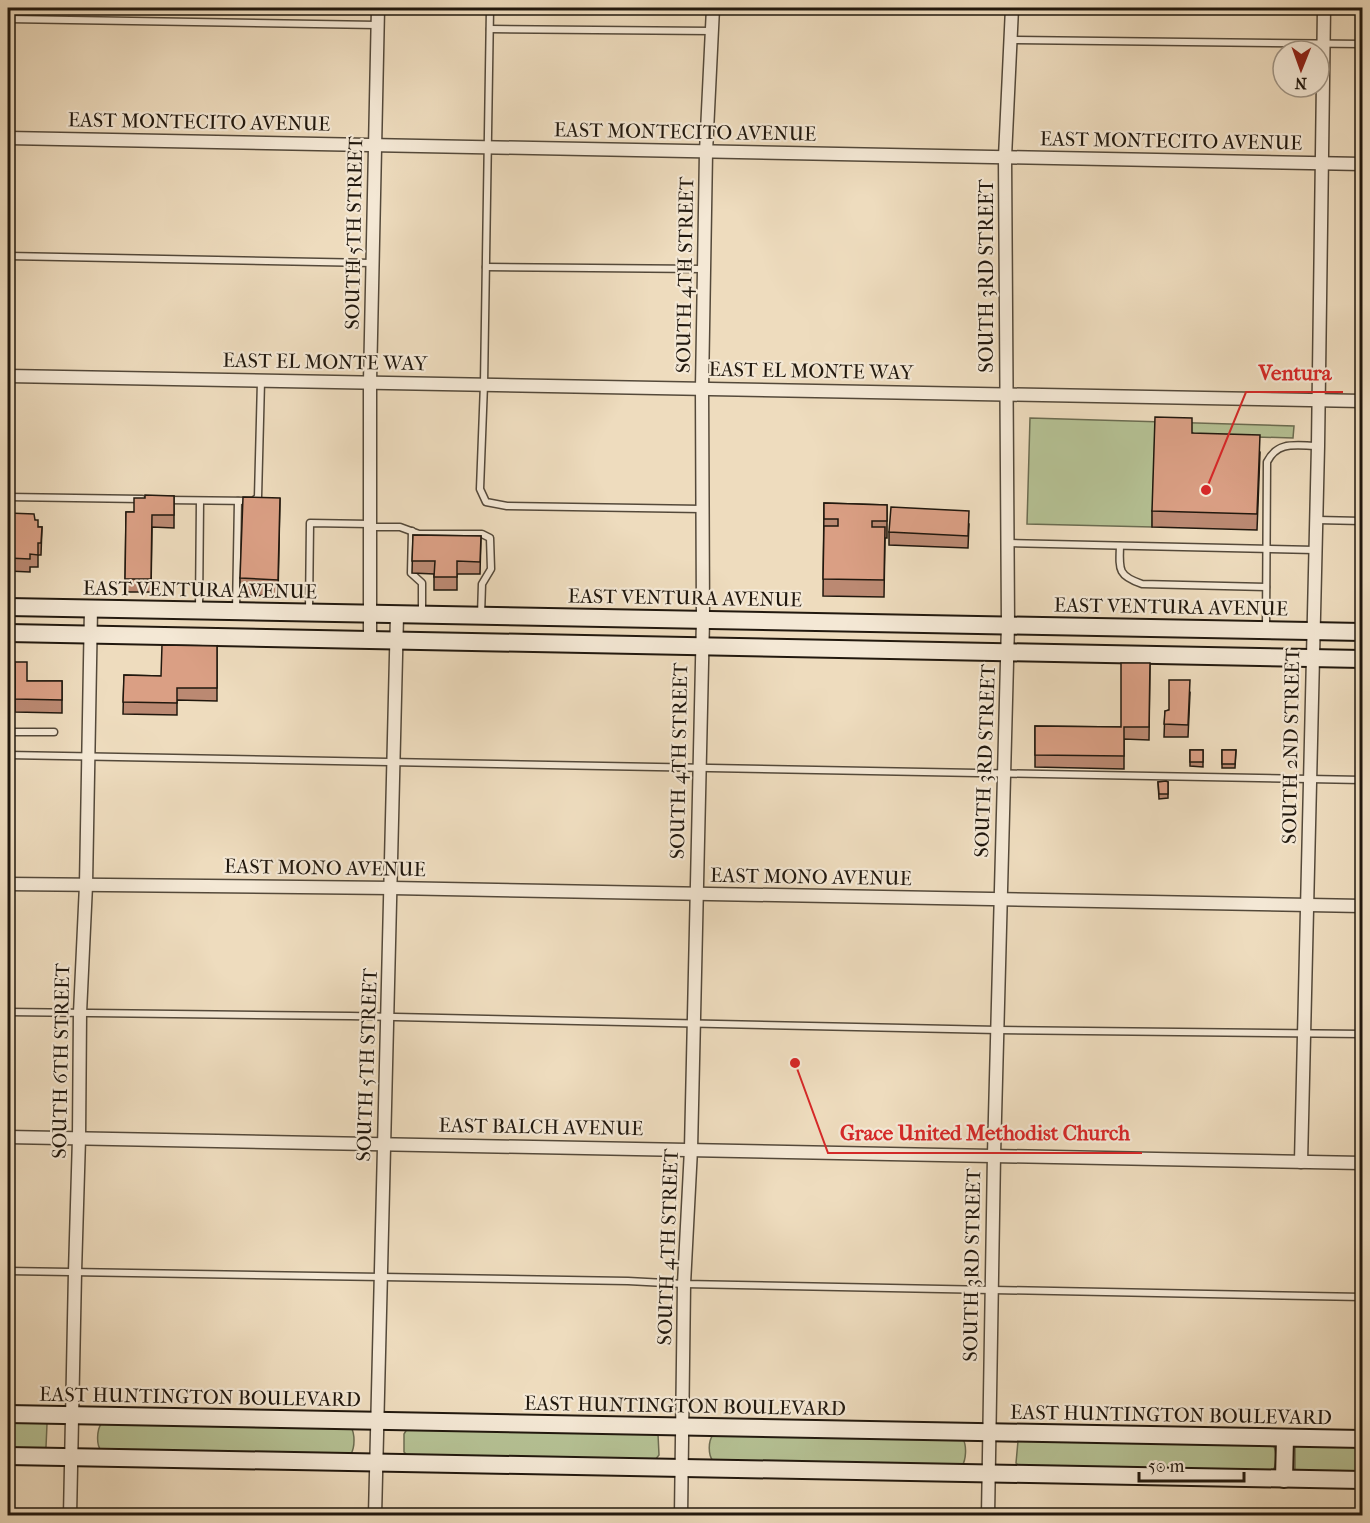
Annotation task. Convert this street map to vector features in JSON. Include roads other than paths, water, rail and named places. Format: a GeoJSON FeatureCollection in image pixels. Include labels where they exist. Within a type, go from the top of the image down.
{"type":"FeatureCollection","features":[{"type":"Feature","properties":{"kind":"street","name":"SOUTH 5TH STREET"},"geometry":{"type":"LineString","coordinates":[[370,640],[370,382],[378,8]]}},
{"type":"Feature","properties":{"kind":"street","name":"SOUTH 4TH STREET"},"geometry":{"type":"LineString","coordinates":[[681,1515],[684,1284],[691,1149],[702,645],[702,388],[706,152],[713,8]]}},
{"type":"Feature","properties":{"kind":"street","name":"SOUTH 3RD STREET"},"geometry":{"type":"LineString","coordinates":[[988,1515],[994,1155],[1008,624],[1005,158],[1012,8]]}},
{"type":"Feature","properties":{"kind":"street","name":"SOUTH 2ND STREET"},"geometry":{"type":"LineString","coordinates":[[1324,8],[1324,39]]}},
{"type":"Feature","properties":{"kind":"street","name":"SOUTH 2ND STREET"},"geometry":{"type":"LineString","coordinates":[[1301,1162],[1317,520],[1324,99]]}},
{"type":"Feature","properties":{"kind":"street","name":"EAST MONTECITO AVENUE"},"geometry":{"type":"LineString","coordinates":[[8,138],[1362,165]]}},
{"type":"Feature","properties":{"kind":"street","name":"EAST EL MONTE WAY"},"geometry":{"type":"LineString","coordinates":[[8,376],[1362,401]]}},
{"type":"Feature","properties":{"kind":"street","name":"EAST VENTURA AVENUE"},"geometry":{"type":"LineString","coordinates":[[8,607],[1362,632]]}},
{"type":"Feature","properties":{"kind":"street","name":"SOUTH 6TH STREET"},"geometry":{"type":"LineString","coordinates":[[70,1515],[91,608]]}},
{"type":"Feature","properties":{"kind":"street","name":"SOUTH 5TH STREET"},"geometry":{"type":"LineString","coordinates":[[375,1515],[397,615]]}},
{"type":"Feature","properties":{"kind":"street"},"geometry":{"type":"LineString","coordinates":[[8,633],[1362,658]]}},
{"type":"Feature","properties":{"kind":"street","name":"EAST MONO AVENUE"},"geometry":{"type":"LineString","coordinates":[[8,884],[392,888],[1362,906]]}},
{"type":"Feature","properties":{"kind":"street","name":"EAST BALCH AVENUE"},"geometry":{"type":"LineString","coordinates":[[8,1137],[1362,1162]]}},
{"type":"Feature","properties":{"kind":"street","name":"EAST HUNTINGTON BOULEVARD"},"geometry":{"type":"LineString","coordinates":[[8,1414],[1362,1439]]}},
{"type":"Feature","properties":{"kind":"street"},"geometry":{"type":"LineString","coordinates":[[1284,1479],[1285,1438]]}},
{"type":"Feature","properties":{"kind":"street"},"geometry":{"type":"LineString","coordinates":[[8,1456],[1362,1480]]}},
{"type":"Feature","properties":{"kind":"lane"},"geometry":{"type":"LineString","coordinates":[[490,8],[484,384],[480,489],[486,502],[507,506],[702,508]]}},
{"type":"Feature","properties":{"kind":"lane"},"geometry":{"type":"LineString","coordinates":[[8,19],[378,26]]}},
{"type":"Feature","properties":{"kind":"lane"},"geometry":{"type":"LineString","coordinates":[[490,28],[712,31]]}},
{"type":"Feature","properties":{"kind":"lane"},"geometry":{"type":"LineString","coordinates":[[1010,40],[1271,42]]}},
{"type":"Feature","properties":{"kind":"lane"},"geometry":{"type":"LineString","coordinates":[[1331,43],[1362,44]]}},
{"type":"Feature","properties":{"kind":"lane"},"geometry":{"type":"LineString","coordinates":[[8,256],[372,263]]}},
{"type":"Feature","properties":{"kind":"lane"},"geometry":{"type":"LineString","coordinates":[[486,267],[704,269]]}},
{"type":"Feature","properties":{"kind":"lane"},"geometry":{"type":"LineString","coordinates":[[8,497],[253,501],[258,497],[261,380]]}},
{"type":"Feature","properties":{"kind":"lane"},"geometry":{"type":"LineString","coordinates":[[1266,630],[1268,462],[1272,452],[1282,446],[1318,446]]}},
{"type":"Feature","properties":{"kind":"lane"},"geometry":{"type":"LineString","coordinates":[[199,610],[200,501]]}},
{"type":"Feature","properties":{"kind":"lane"},"geometry":{"type":"LineString","coordinates":[[236,611],[238,501]]}},
{"type":"Feature","properties":{"kind":"lane"},"geometry":{"type":"LineString","coordinates":[[1317,520],[1362,521]]}},
{"type":"Feature","properties":{"kind":"lane"},"geometry":{"type":"LineString","coordinates":[[309,613],[310,523],[400,527],[419,534],[482,534],[490,538],[490,569],[482,584],[481,616]]}},
{"type":"Feature","properties":{"kind":"lane"},"geometry":{"type":"LineString","coordinates":[[412,531],[411,573],[422,584],[423,615]]}},
{"type":"Feature","properties":{"kind":"lane"},"geometry":{"type":"LineString","coordinates":[[1007,543],[1316,550]]}},
{"type":"Feature","properties":{"kind":"lane"},"geometry":{"type":"LineString","coordinates":[[1120,546],[1119,567],[1126,578],[1142,584],[1266,587]]}},
{"type":"Feature","properties":{"kind":"lane"},"geometry":{"type":"LineString","coordinates":[[8,732],[54,732]]}},
{"type":"Feature","properties":{"kind":"lane"},"geometry":{"type":"LineString","coordinates":[[8,755],[1362,780]]}},
{"type":"Feature","properties":{"kind":"lane"},"geometry":{"type":"LineString","coordinates":[[8,1012],[388,1017],[998,1030],[1362,1034]]}},
{"type":"Feature","properties":{"kind":"lane"},"geometry":{"type":"LineString","coordinates":[[8,1271],[1362,1297]]}},
{"type":"Feature","properties":{"kind":"place","name":"Ventura"},"geometry":{"type":"Point","coordinates":[1206,490]}},
{"type":"Feature","properties":{"kind":"place","name":"Grace United Methodist Church"},"geometry":{"type":"Point","coordinates":[795,1063]}}]}
